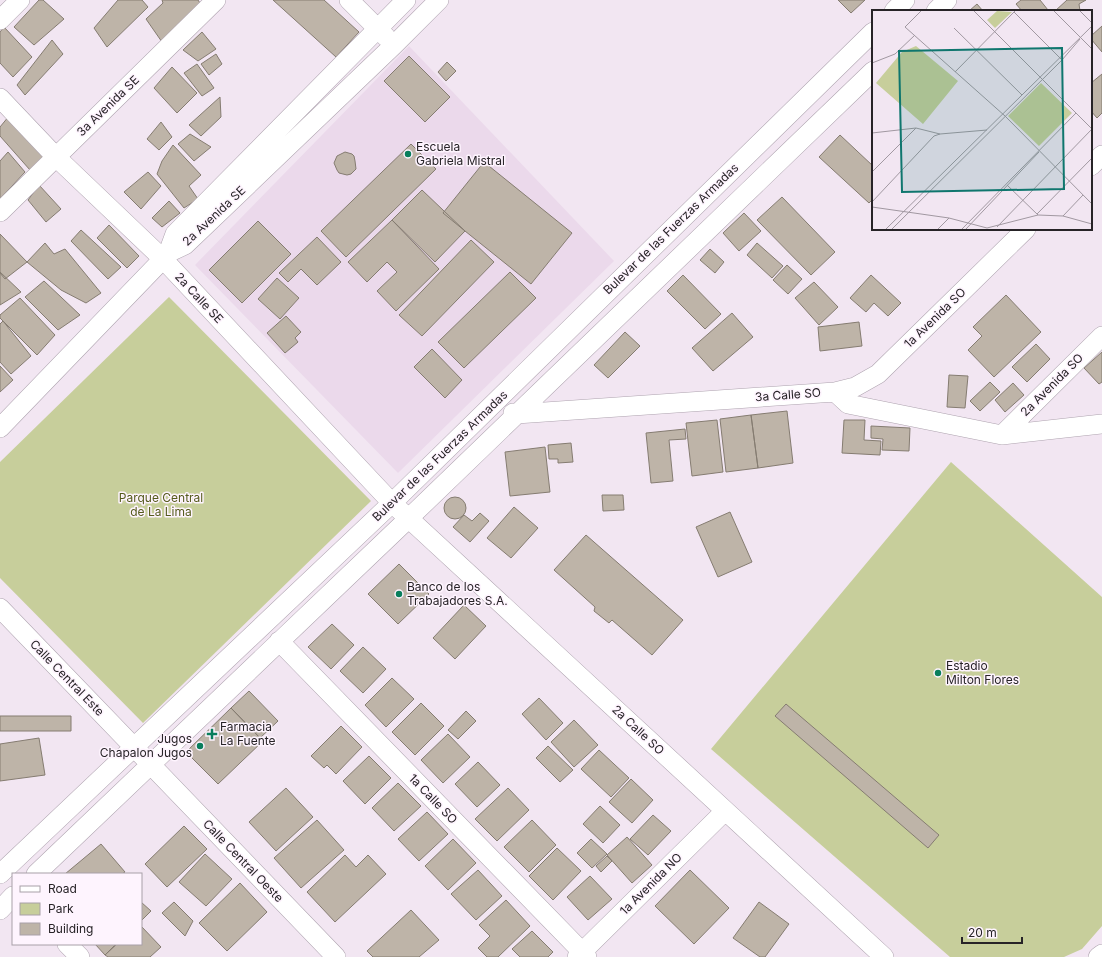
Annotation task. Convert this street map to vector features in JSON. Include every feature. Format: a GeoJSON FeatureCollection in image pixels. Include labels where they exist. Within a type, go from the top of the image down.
{"type":"FeatureCollection","features":[{"type":"Feature","properties":{"kind":"street"},"geometry":{"type":"LineString","coordinates":[[0,20],[20,0]]}},
{"type":"Feature","properties":{"kind":"street","name":"3a Avenida SE"},"geometry":{"type":"LineString","coordinates":[[0,212],[216,0]]}},
{"type":"Feature","properties":{"kind":"street"},"geometry":{"type":"LineString","coordinates":[[349,0],[394,45]]}},
{"type":"Feature","properties":{"kind":"street","name":"2a Avenida SE"},"geometry":{"type":"LineString","coordinates":[[165,256],[175,234],[406,0]]}},
{"type":"Feature","properties":{"kind":"street","name":"2a Avenida SE"},"geometry":{"type":"LineString","coordinates":[[0,428],[165,256],[185,245],[439,0]]}},
{"type":"Feature","properties":{"kind":"street"},"geometry":{"type":"LineString","coordinates":[[895,10],[905,0]]}},
{"type":"Feature","properties":{"kind":"street"},"geometry":{"type":"LineString","coordinates":[[937,10],[947,0]]}},
{"type":"Feature","properties":{"kind":"street","name":"Bulevar de las Fuerzas Armadas"},"geometry":{"type":"LineString","coordinates":[[0,874],[392,503],[872,33]]}},
{"type":"Feature","properties":{"kind":"street","name":"Bulevar de las Fuerzas Armadas"},"geometry":{"type":"LineString","coordinates":[[37,873],[872,72]]}},
{"type":"Feature","properties":{"kind":"street","name":"2a Calle SE"},"geometry":{"type":"LineString","coordinates":[[0,98],[56,157],[165,256],[392,503]]}},
{"type":"Feature","properties":{"kind":"street"},"geometry":{"type":"LineString","coordinates":[[1092,165],[1102,155]]}},
{"type":"Feature","properties":{"kind":"street","name":"1a Avenida SO"},"geometry":{"type":"LineString","coordinates":[[835,392],[855,387],[878,374],[1025,230]]}},
{"type":"Feature","properties":{"kind":"street","name":"2a Avenida SO"},"geometry":{"type":"LineString","coordinates":[[1002,435],[1102,336]]}},
{"type":"Feature","properties":{"kind":"street","name":"3a Calle SO"},"geometry":{"type":"LineString","coordinates":[[493,403],[516,414],[835,392],[848,404],[1002,435],[1102,424]]}},
{"type":"Feature","properties":{"kind":"street","name":"2a Calle SO"},"geometry":{"type":"LineString","coordinates":[[392,503],[884,957]]}},
{"type":"Feature","properties":{"kind":"street","name":"Calle Central Este"},"geometry":{"type":"LineString","coordinates":[[0,608],[151,764]]}},
{"type":"Feature","properties":{"kind":"street","name":"1a Calle SO"},"geometry":{"type":"LineString","coordinates":[[279,642],[582,955]]}},
{"type":"Feature","properties":{"kind":"street","name":"Calle Central Oeste"},"geometry":{"type":"LineString","coordinates":[[151,764],[336,957]]}},
{"type":"Feature","properties":{"kind":"street","name":"1a Avenida NO"},"geometry":{"type":"LineString","coordinates":[[582,955],[725,811]]}},
{"type":"Feature","properties":{"kind":"street"},"geometry":{"type":"LineString","coordinates":[[0,874],[12,887]]}},
{"type":"Feature","properties":{"kind":"street"},"geometry":{"type":"LineString","coordinates":[[0,910],[12,897]]}},
{"type":"Feature","properties":{"kind":"street"},"geometry":{"type":"LineString","coordinates":[[68,945],[80,957]]}},
{"type":"Feature","properties":{"kind":"street"},"geometry":{"type":"LineString","coordinates":[[1098,957],[1102,954]]}},
{"type":"Feature","properties":{"kind":"shaded area","name":"Escuela Gabriela Mistral"},"geometry":{"type":"Polygon","coordinates":[[[409,46],[614,261],[398,473],[195,265],[409,46]]]}},
{"type":"Feature","properties":{"kind":"green space","name":"Parque Central de La Lima"},"geometry":{"type":"Polygon","coordinates":[[[169,297],[371,501],[143,723],[0,578],[0,462],[169,297]]]}},
{"type":"Feature","properties":{"kind":"green space","name":"Estadio Milton Flores"},"geometry":{"type":"Polygon","coordinates":[[[951,462],[1102,597],[1102,926],[1082,949],[1064,957],[950,957],[711,749],[951,462]]]}},
{"type":"Feature","properties":{"kind":"building"},"geometry":{"type":"Polygon","coordinates":[[[39,0],[43,0],[64,19],[34,45],[14,27],[39,0]]]}},
{"type":"Feature","properties":{"kind":"building"},"geometry":{"type":"Polygon","coordinates":[[[118,0],[142,0],[148,7],[107,47],[94,28],[118,0]]]}},
{"type":"Feature","properties":{"kind":"building"},"geometry":{"type":"Polygon","coordinates":[[[162,0],[198,0],[200,3],[162,42],[146,19],[163,3],[162,0]]]}},
{"type":"Feature","properties":{"kind":"building"},"geometry":{"type":"Polygon","coordinates":[[[273,0],[324,0],[359,32],[336,57],[273,0]]]}},
{"type":"Feature","properties":{"kind":"building"},"geometry":{"type":"Polygon","coordinates":[[[838,0],[865,0],[851,13],[838,0]]]}},
{"type":"Feature","properties":{"kind":"building"},"geometry":{"type":"Polygon","coordinates":[[[1021,0],[1040,0],[1048,10],[1021,10],[1016,4],[1021,0]]]}},
{"type":"Feature","properties":{"kind":"building"},"geometry":{"type":"Polygon","coordinates":[[[1067,0],[1086,0],[1079,4],[1080,10],[1056,10],[1067,0]]]}},
{"type":"Feature","properties":{"kind":"building"},"geometry":{"type":"Polygon","coordinates":[[[977,4],[982,10],[970,10],[977,4]]]}},
{"type":"Feature","properties":{"kind":"building"},"geometry":{"type":"Polygon","coordinates":[[[1102,26],[1102,52],[1092,40],[1092,35],[1102,26]]]}},
{"type":"Feature","properties":{"kind":"building"},"geometry":{"type":"Polygon","coordinates":[[[4,27],[32,57],[13,77],[0,63],[0,32],[4,27]]]}},
{"type":"Feature","properties":{"kind":"building"},"geometry":{"type":"Polygon","coordinates":[[[202,32],[216,49],[198,61],[183,50],[202,32]]]}},
{"type":"Feature","properties":{"kind":"building"},"geometry":{"type":"Polygon","coordinates":[[[52,40],[63,54],[25,95],[17,85],[52,40]]]}},
{"type":"Feature","properties":{"kind":"building"},"geometry":{"type":"Polygon","coordinates":[[[216,54],[222,64],[209,75],[201,64],[216,54]]]}},
{"type":"Feature","properties":{"kind":"building"},"geometry":{"type":"Polygon","coordinates":[[[409,56],[450,97],[425,122],[384,81],[409,56]]]}},
{"type":"Feature","properties":{"kind":"building"},"geometry":{"type":"Polygon","coordinates":[[[447,62],[456,71],[446,81],[438,72],[447,62]]]}},
{"type":"Feature","properties":{"kind":"building"},"geometry":{"type":"Polygon","coordinates":[[[197,64],[214,88],[202,96],[184,73],[197,64]]]}},
{"type":"Feature","properties":{"kind":"building"},"geometry":{"type":"Polygon","coordinates":[[[172,67],[197,93],[177,113],[154,88],[172,67]]]}},
{"type":"Feature","properties":{"kind":"building"},"geometry":{"type":"Polygon","coordinates":[[[1102,74],[1102,113],[1097,118],[1092,112],[1092,82],[1102,74]]]}},
{"type":"Feature","properties":{"kind":"building"},"geometry":{"type":"Polygon","coordinates":[[[220,97],[221,117],[201,136],[189,125],[220,97]]]}},
{"type":"Feature","properties":{"kind":"building"},"geometry":{"type":"Polygon","coordinates":[[[9,116],[45,155],[30,170],[0,136],[0,127],[9,116]]]}},
{"type":"Feature","properties":{"kind":"building"},"geometry":{"type":"Polygon","coordinates":[[[161,122],[172,137],[159,150],[147,139],[161,122]]]}},
{"type":"Feature","properties":{"kind":"building"},"geometry":{"type":"Polygon","coordinates":[[[190,134],[211,147],[194,161],[178,144],[190,134]]]}},
{"type":"Feature","properties":{"kind":"building"},"geometry":{"type":"Polygon","coordinates":[[[840,135],[872,165],[872,200],[869,203],[819,157],[840,135]]]}},
{"type":"Feature","properties":{"kind":"building"},"geometry":{"type":"Polygon","coordinates":[[[411,144],[436,169],[346,257],[321,231],[411,144]]]}},
{"type":"Feature","properties":{"kind":"building"},"geometry":{"type":"Polygon","coordinates":[[[173,145],[201,175],[189,186],[198,199],[184,208],[157,174],[162,161],[173,145]]]}},
{"type":"Feature","properties":{"kind":"building"},"geometry":{"type":"Polygon","coordinates":[[[8,152],[25,172],[0,199],[0,161],[8,152]]]}},
{"type":"Feature","properties":{"kind":"building"},"geometry":{"type":"Polygon","coordinates":[[[345,152],[354,156],[356,169],[351,174],[347,175],[339,173],[334,163],[337,156],[345,152]]]}},
{"type":"Feature","properties":{"kind":"building"},"geometry":{"type":"Polygon","coordinates":[[[484,162],[572,233],[531,284],[443,213],[484,162]]]}},
{"type":"Feature","properties":{"kind":"building"},"geometry":{"type":"Polygon","coordinates":[[[148,172],[161,186],[141,209],[124,192],[148,172]]]}},
{"type":"Feature","properties":{"kind":"building"},"geometry":{"type":"Polygon","coordinates":[[[39,185],[61,209],[46,222],[28,200],[39,185]]]}},
{"type":"Feature","properties":{"kind":"building"},"geometry":{"type":"Polygon","coordinates":[[[422,190],[465,231],[435,262],[392,220],[422,190]]]}},
{"type":"Feature","properties":{"kind":"building"},"geometry":{"type":"Polygon","coordinates":[[[782,197],[835,252],[811,275],[757,220],[782,197]]]}},
{"type":"Feature","properties":{"kind":"building"},"geometry":{"type":"Polygon","coordinates":[[[169,201],[180,213],[162,227],[152,218],[169,201]]]}},
{"type":"Feature","properties":{"kind":"building"},"geometry":{"type":"Polygon","coordinates":[[[744,213],[761,231],[739,251],[723,233],[744,213]]]}},
{"type":"Feature","properties":{"kind":"building"},"geometry":{"type":"Polygon","coordinates":[[[392,220],[439,269],[396,311],[377,291],[397,272],[387,262],[367,282],[348,262],[392,220]]]}},
{"type":"Feature","properties":{"kind":"building"},"geometry":{"type":"Polygon","coordinates":[[[258,221],[291,254],[242,303],[209,270],[258,221]]]}},
{"type":"Feature","properties":{"kind":"building"},"geometry":{"type":"Polygon","coordinates":[[[109,225],[139,256],[127,268],[97,238],[109,225]]]}},
{"type":"Feature","properties":{"kind":"building"},"geometry":{"type":"Polygon","coordinates":[[[81,230],[121,267],[108,279],[71,241],[81,230]]]}},
{"type":"Feature","properties":{"kind":"building"},"geometry":{"type":"Polygon","coordinates":[[[0,234],[27,262],[5,279],[0,273],[0,234]]]}},
{"type":"Feature","properties":{"kind":"building"},"geometry":{"type":"Polygon","coordinates":[[[317,237],[341,262],[317,285],[301,269],[288,282],[279,273],[317,237]]]}},
{"type":"Feature","properties":{"kind":"building"},"geometry":{"type":"Polygon","coordinates":[[[471,240],[494,262],[422,336],[399,315],[471,240]]]}},
{"type":"Feature","properties":{"kind":"building"},"geometry":{"type":"Polygon","coordinates":[[[45,243],[54,254],[65,249],[101,293],[86,303],[61,290],[27,262],[45,243]]]}},
{"type":"Feature","properties":{"kind":"building"},"geometry":{"type":"Polygon","coordinates":[[[757,243],[783,266],[772,278],[747,255],[757,243]]]}},
{"type":"Feature","properties":{"kind":"building"},"geometry":{"type":"Polygon","coordinates":[[[710,249],[724,262],[715,273],[700,260],[710,249]]]}},
{"type":"Feature","properties":{"kind":"building"},"geometry":{"type":"Polygon","coordinates":[[[787,265],[802,279],[788,294],[773,280],[787,265]]]}},
{"type":"Feature","properties":{"kind":"building"},"geometry":{"type":"Polygon","coordinates":[[[0,272],[21,292],[0,305],[0,272]]]}},
{"type":"Feature","properties":{"kind":"building"},"geometry":{"type":"Polygon","coordinates":[[[510,272],[536,298],[464,368],[438,342],[510,272]]]}},
{"type":"Feature","properties":{"kind":"building"},"geometry":{"type":"Polygon","coordinates":[[[683,275],[721,314],[705,329],[667,291],[683,275]]]}},
{"type":"Feature","properties":{"kind":"building"},"geometry":{"type":"Polygon","coordinates":[[[871,275],[901,303],[888,316],[874,303],[866,312],[850,298],[871,275]]]}},
{"type":"Feature","properties":{"kind":"building"},"geometry":{"type":"Polygon","coordinates":[[[277,278],[299,298],[280,319],[258,299],[277,278]]]}},
{"type":"Feature","properties":{"kind":"building"},"geometry":{"type":"Polygon","coordinates":[[[44,281],[80,315],[58,330],[25,297],[44,281]]]}},
{"type":"Feature","properties":{"kind":"building"},"geometry":{"type":"Polygon","coordinates":[[[814,282],[838,307],[819,325],[795,298],[814,282]]]}},
{"type":"Feature","properties":{"kind":"building"},"geometry":{"type":"Polygon","coordinates":[[[1006,295],[1041,332],[994,377],[968,350],[982,336],[973,327],[1006,295]]]}},
{"type":"Feature","properties":{"kind":"building"},"geometry":{"type":"Polygon","coordinates":[[[20,298],[55,335],[37,355],[0,318],[0,315],[20,298]]]}},
{"type":"Feature","properties":{"kind":"building"},"geometry":{"type":"Polygon","coordinates":[[[732,313],[753,337],[713,371],[692,348],[732,313]]]}},
{"type":"Feature","properties":{"kind":"building"},"geometry":{"type":"Polygon","coordinates":[[[286,316],[301,332],[295,338],[298,342],[285,353],[267,333],[286,316]]]}},
{"type":"Feature","properties":{"kind":"building"},"geometry":{"type":"Polygon","coordinates":[[[3,321],[31,356],[11,374],[0,362],[0,324],[3,321]]]}},
{"type":"Feature","properties":{"kind":"building"},"geometry":{"type":"Polygon","coordinates":[[[859,322],[862,346],[820,351],[818,327],[859,322]]]}},
{"type":"Feature","properties":{"kind":"building"},"geometry":{"type":"Polygon","coordinates":[[[625,332],[640,346],[608,378],[594,365],[625,332]]]}},
{"type":"Feature","properties":{"kind":"building"},"geometry":{"type":"Polygon","coordinates":[[[1036,344],[1050,359],[1027,382],[1012,367],[1036,344]]]}},
{"type":"Feature","properties":{"kind":"building"},"geometry":{"type":"Polygon","coordinates":[[[432,349],[462,380],[445,398],[414,367],[432,349]]]}},
{"type":"Feature","properties":{"kind":"building"},"geometry":{"type":"Polygon","coordinates":[[[1102,352],[1102,382],[1099,384],[1084,368],[1102,352]]]}},
{"type":"Feature","properties":{"kind":"building"},"geometry":{"type":"Polygon","coordinates":[[[0,366],[13,380],[0,392],[0,366]]]}},
{"type":"Feature","properties":{"kind":"building"},"geometry":{"type":"Polygon","coordinates":[[[949,375],[968,376],[965,408],[947,407],[949,375]]]}},
{"type":"Feature","properties":{"kind":"building"},"geometry":{"type":"Polygon","coordinates":[[[990,382],[1000,392],[980,411],[970,401],[990,382]]]}},
{"type":"Feature","properties":{"kind":"building"},"geometry":{"type":"Polygon","coordinates":[[[1013,383],[1024,395],[1005,412],[995,400],[1013,383]]]}},
{"type":"Feature","properties":{"kind":"building"},"geometry":{"type":"Polygon","coordinates":[[[787,411],[793,463],[758,468],[751,415],[787,411]]]}},
{"type":"Feature","properties":{"kind":"building"},"geometry":{"type":"Polygon","coordinates":[[[751,415],[758,468],[726,472],[720,419],[751,415]]]}},
{"type":"Feature","properties":{"kind":"building"},"geometry":{"type":"Polygon","coordinates":[[[717,420],[723,472],[692,476],[686,423],[717,420]]]}},
{"type":"Feature","properties":{"kind":"building"},"geometry":{"type":"Polygon","coordinates":[[[844,420],[865,420],[864,440],[881,441],[880,455],[842,453],[844,420]]]}},
{"type":"Feature","properties":{"kind":"building"},"geometry":{"type":"Polygon","coordinates":[[[871,426],[910,428],[909,451],[882,450],[883,439],[871,438],[871,426]]]}},
{"type":"Feature","properties":{"kind":"building"},"geometry":{"type":"Polygon","coordinates":[[[685,429],[686,439],[669,440],[673,481],[651,483],[646,433],[685,429]]]}},
{"type":"Feature","properties":{"kind":"building"},"geometry":{"type":"Polygon","coordinates":[[[571,443],[573,462],[558,463],[558,459],[549,459],[548,445],[571,443]]]}},
{"type":"Feature","properties":{"kind":"building"},"geometry":{"type":"Polygon","coordinates":[[[545,447],[550,492],[510,496],[505,452],[545,447]]]}},
{"type":"Feature","properties":{"kind":"building"},"geometry":{"type":"Polygon","coordinates":[[[602,495],[623,495],[624,510],[603,511],[602,495]]]}},
{"type":"Feature","properties":{"kind":"building"},"geometry":{"type":"Polygon","coordinates":[[[455,497],[463,500],[466,508],[463,516],[455,519],[447,516],[444,508],[447,500],[455,497]]]}},
{"type":"Feature","properties":{"kind":"building"},"geometry":{"type":"Polygon","coordinates":[[[514,507],[538,528],[511,558],[487,538],[514,507]]]}},
{"type":"Feature","properties":{"kind":"building"},"geometry":{"type":"Polygon","coordinates":[[[730,512],[752,562],[718,577],[696,527],[730,512]]]}},
{"type":"Feature","properties":{"kind":"building"},"geometry":{"type":"Polygon","coordinates":[[[480,513],[489,521],[470,542],[453,527],[464,515],[472,521],[480,513]]]}},
{"type":"Feature","properties":{"kind":"building"},"geometry":{"type":"Polygon","coordinates":[[[586,535],[683,620],[652,655],[612,620],[609,623],[594,611],[595,607],[554,570],[586,535]]]}},
{"type":"Feature","properties":{"kind":"building","name":"Banco de los Trabajadores S.A."},"geometry":{"type":"Polygon","coordinates":[[[399,564],[429,594],[398,624],[368,594],[399,564]]]}},
{"type":"Feature","properties":{"kind":"building"},"geometry":{"type":"Polygon","coordinates":[[[464,605],[486,626],[455,659],[433,638],[464,605]]]}},
{"type":"Feature","properties":{"kind":"building"},"geometry":{"type":"Polygon","coordinates":[[[332,624],[354,645],[331,669],[308,647],[332,624]]]}},
{"type":"Feature","properties":{"kind":"building"},"geometry":{"type":"Polygon","coordinates":[[[363,647],[386,669],[363,693],[340,671],[363,647]]]}},
{"type":"Feature","properties":{"kind":"building"},"geometry":{"type":"Polygon","coordinates":[[[392,678],[414,699],[386,727],[365,705],[392,678]]]}},
{"type":"Feature","properties":{"kind":"building"},"geometry":{"type":"Polygon","coordinates":[[[249,691],[278,721],[260,738],[231,708],[249,691]]]}},
{"type":"Feature","properties":{"kind":"building"},"geometry":{"type":"Polygon","coordinates":[[[539,698],[563,723],[546,740],[522,714],[539,698]]]}},
{"type":"Feature","properties":{"kind":"building"},"geometry":{"type":"Polygon","coordinates":[[[421,703],[444,726],[415,755],[392,732],[421,703]]]}},
{"type":"Feature","properties":{"kind":"building"},"geometry":{"type":"Polygon","coordinates":[[[786,704],[939,835],[928,848],[775,716],[786,704]]]}},
{"type":"Feature","properties":{"kind":"building"},"geometry":{"type":"Polygon","coordinates":[[[231,708],[263,741],[218,784],[186,752],[231,708]]]}},
{"type":"Feature","properties":{"kind":"building"},"geometry":{"type":"Polygon","coordinates":[[[466,711],[476,721],[458,739],[448,730],[466,711]]]}},
{"type":"Feature","properties":{"kind":"building"},"geometry":{"type":"Polygon","coordinates":[[[0,716],[71,716],[71,731],[0,731],[0,716]]]}},
{"type":"Feature","properties":{"kind":"building"},"geometry":{"type":"Polygon","coordinates":[[[574,720],[598,745],[574,767],[551,742],[574,720]]]}},
{"type":"Feature","properties":{"kind":"building"},"geometry":{"type":"Polygon","coordinates":[[[341,726],[362,747],[336,774],[327,765],[324,768],[311,756],[341,726]]]}},
{"type":"Feature","properties":{"kind":"building"},"geometry":{"type":"Polygon","coordinates":[[[448,734],[470,757],[443,783],[421,760],[448,734]]]}},
{"type":"Feature","properties":{"kind":"building"},"geometry":{"type":"Polygon","coordinates":[[[39,738],[45,775],[0,781],[0,744],[39,738]]]}},
{"type":"Feature","properties":{"kind":"building"},"geometry":{"type":"Polygon","coordinates":[[[548,746],[573,770],[560,782],[536,758],[548,746]]]}},
{"type":"Feature","properties":{"kind":"building"},"geometry":{"type":"Polygon","coordinates":[[[599,750],[629,778],[611,797],[581,769],[599,750]]]}},
{"type":"Feature","properties":{"kind":"building"},"geometry":{"type":"Polygon","coordinates":[[[369,756],[391,778],[365,804],[343,781],[369,756]]]}},
{"type":"Feature","properties":{"kind":"building"},"geometry":{"type":"Polygon","coordinates":[[[478,762],[500,785],[477,807],[455,784],[478,762]]]}},
{"type":"Feature","properties":{"kind":"building"},"geometry":{"type":"Polygon","coordinates":[[[631,779],[653,800],[632,823],[609,802],[631,779]]]}},
{"type":"Feature","properties":{"kind":"building"},"geometry":{"type":"Polygon","coordinates":[[[398,783],[421,806],[394,831],[372,808],[398,783]]]}},
{"type":"Feature","properties":{"kind":"building"},"geometry":{"type":"Polygon","coordinates":[[[286,788],[313,817],[276,851],[249,822],[286,788]]]}},
{"type":"Feature","properties":{"kind":"building"},"geometry":{"type":"Polygon","coordinates":[[[508,788],[529,810],[497,841],[475,819],[508,788]]]}},
{"type":"Feature","properties":{"kind":"building"},"geometry":{"type":"Polygon","coordinates":[[[600,806],[620,825],[603,843],[583,824],[600,806]]]}},
{"type":"Feature","properties":{"kind":"building"},"geometry":{"type":"Polygon","coordinates":[[[427,812],[448,834],[419,861],[398,839],[427,812]]]}},
{"type":"Feature","properties":{"kind":"building"},"geometry":{"type":"Polygon","coordinates":[[[653,815],[671,831],[648,855],[630,839],[653,815]]]}},
{"type":"Feature","properties":{"kind":"building"},"geometry":{"type":"Polygon","coordinates":[[[317,820],[344,850],[301,888],[274,858],[317,820]]]}},
{"type":"Feature","properties":{"kind":"building"},"geometry":{"type":"Polygon","coordinates":[[[532,820],[556,845],[529,872],[504,847],[532,820]]]}},
{"type":"Feature","properties":{"kind":"building"},"geometry":{"type":"Polygon","coordinates":[[[184,826],[207,849],[167,887],[145,864],[184,826]]]}},
{"type":"Feature","properties":{"kind":"building"},"geometry":{"type":"Polygon","coordinates":[[[627,837],[652,865],[632,883],[607,855],[627,837]]]}},
{"type":"Feature","properties":{"kind":"building"},"geometry":{"type":"Polygon","coordinates":[[[453,839],[476,863],[448,890],[425,866],[453,839]]]}},
{"type":"Feature","properties":{"kind":"building"},"geometry":{"type":"Polygon","coordinates":[[[591,839],[607,854],[592,868],[577,853],[591,839]]]}},
{"type":"Feature","properties":{"kind":"building"},"geometry":{"type":"Polygon","coordinates":[[[101,844],[125,872],[124,873],[66,873],[101,844]]]}},
{"type":"Feature","properties":{"kind":"building"},"geometry":{"type":"Polygon","coordinates":[[[557,848],[581,871],[553,900],[529,876],[557,848]]]}},
{"type":"Feature","properties":{"kind":"building"},"geometry":{"type":"Polygon","coordinates":[[[205,854],[232,879],[206,906],[179,882],[205,854]]]}},
{"type":"Feature","properties":{"kind":"building"},"geometry":{"type":"Polygon","coordinates":[[[345,855],[356,867],[368,855],[386,874],[335,922],[307,892],[345,855]]]}},
{"type":"Feature","properties":{"kind":"building"},"geometry":{"type":"Polygon","coordinates":[[[607,856],[612,861],[601,872],[596,866],[607,856]]]}},
{"type":"Feature","properties":{"kind":"building"},"geometry":{"type":"Polygon","coordinates":[[[478,870],[502,896],[476,920],[451,894],[478,870]]]}},
{"type":"Feature","properties":{"kind":"building"},"geometry":{"type":"Polygon","coordinates":[[[690,870],[729,908],[694,944],[655,906],[690,870]]]}},
{"type":"Feature","properties":{"kind":"building"},"geometry":{"type":"Polygon","coordinates":[[[590,876],[612,899],[588,920],[567,897],[590,876]]]}},
{"type":"Feature","properties":{"kind":"building"},"geometry":{"type":"Polygon","coordinates":[[[240,883],[267,912],[227,951],[199,923],[240,883]]]}},
{"type":"Feature","properties":{"kind":"building"},"geometry":{"type":"Polygon","coordinates":[[[506,900],[530,926],[498,957],[487,957],[478,948],[490,936],[479,925],[506,900]]]}},
{"type":"Feature","properties":{"kind":"building"},"geometry":{"type":"Polygon","coordinates":[[[174,902],[193,921],[185,936],[162,913],[174,902]]]}},
{"type":"Feature","properties":{"kind":"building"},"geometry":{"type":"Polygon","coordinates":[[[759,902],[789,924],[765,957],[760,957],[733,938],[759,902]]]}},
{"type":"Feature","properties":{"kind":"building"},"geometry":{"type":"Polygon","coordinates":[[[142,903],[151,911],[142,920],[142,903]]]}},
{"type":"Feature","properties":{"kind":"building"},"geometry":{"type":"Polygon","coordinates":[[[411,910],[439,940],[419,957],[373,957],[367,951],[411,910]]]}},
{"type":"Feature","properties":{"kind":"building"},"geometry":{"type":"Polygon","coordinates":[[[142,927],[161,947],[150,957],[108,957],[105,955],[116,945],[142,945],[142,927]]]}},
{"type":"Feature","properties":{"kind":"building"},"geometry":{"type":"Polygon","coordinates":[[[532,931],[553,952],[548,957],[520,957],[512,949],[532,931]]]}},
{"type":"Feature","properties":{"kind":"building"},"geometry":{"type":"Polygon","coordinates":[[[96,945],[115,945],[105,955],[96,945]]]}},
{"type":"Feature","properties":{"kind":"place","name":"Escuela Gabriela Mistral"},"geometry":{"type":"Point","coordinates":[408,154]}},
{"type":"Feature","properties":{"kind":"place","name":"Banco de los Trabajadores S.A."},"geometry":{"type":"Point","coordinates":[399,594]}},
{"type":"Feature","properties":{"kind":"place","name":"Estadio Milton Flores"},"geometry":{"type":"Point","coordinates":[938,673]}},
{"type":"Feature","properties":{"kind":"place","name":"Farmacia La Fuente"},"geometry":{"type":"Point","coordinates":[212,734]}},
{"type":"Feature","properties":{"kind":"place","name":"Jugos Chapalon Jugos"},"geometry":{"type":"Point","coordinates":[200,746]}}]}
